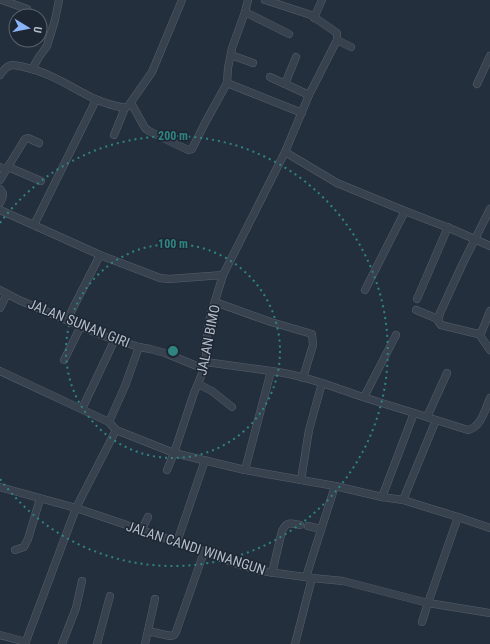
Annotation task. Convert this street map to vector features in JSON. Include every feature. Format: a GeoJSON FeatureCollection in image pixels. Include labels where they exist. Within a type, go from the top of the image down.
{"type":"FeatureCollection","features":[{"type":"Feature","properties":{"kind":"street"},"geometry":{"type":"LineString","coordinates":[[2,0],[25,8]]}},
{"type":"Feature","properties":{"kind":"street"},"geometry":{"type":"LineString","coordinates":[[32,69],[38,57],[47,46],[59,0]]}},
{"type":"Feature","properties":{"kind":"street"},"geometry":{"type":"LineString","coordinates":[[114,135],[128,105],[152,72],[182,0]]}},
{"type":"Feature","properties":{"kind":"street"},"geometry":{"type":"LineString","coordinates":[[128,105],[145,128],[149,131],[188,150],[191,150],[227,83],[232,48],[248,0]]}},
{"type":"Feature","properties":{"kind":"street"},"geometry":{"type":"LineString","coordinates":[[265,0],[296,10],[314,18],[337,33],[336,40],[351,47]]}},
{"type":"Feature","properties":{"kind":"street"},"geometry":{"type":"LineString","coordinates":[[314,18],[322,0]]}},
{"type":"Feature","properties":{"kind":"street"},"geometry":{"type":"LineString","coordinates":[[245,12],[290,34]]}},
{"type":"Feature","properties":{"kind":"street","name":"JALAN BIMO"},"geometry":{"type":"LineString","coordinates":[[167,470],[205,365],[206,342],[210,317],[223,275],[285,152],[309,95],[336,40]]}},
{"type":"Feature","properties":{"kind":"street"},"geometry":{"type":"LineString","coordinates":[[231,55],[253,63]]}},
{"type":"Feature","properties":{"kind":"street"},"geometry":{"type":"LineString","coordinates":[[285,84],[296,56]]}},
{"type":"Feature","properties":{"kind":"street"},"geometry":{"type":"LineString","coordinates":[[476,84],[490,56]]}},
{"type":"Feature","properties":{"kind":"street"},"geometry":{"type":"LineString","coordinates":[[0,75],[9,66],[14,65],[32,69],[62,82],[96,100],[112,105],[128,105]]}},
{"type":"Feature","properties":{"kind":"street"},"geometry":{"type":"LineString","coordinates":[[270,77],[309,95]]}},
{"type":"Feature","properties":{"kind":"street"},"geometry":{"type":"LineString","coordinates":[[227,83],[302,113]]}},
{"type":"Feature","properties":{"kind":"street"},"geometry":{"type":"LineString","coordinates":[[34,225],[96,100]]}},
{"type":"Feature","properties":{"kind":"street"},"geometry":{"type":"LineString","coordinates":[[0,180],[5,168],[25,139],[28,138],[39,143]]}},
{"type":"Feature","properties":{"kind":"street"},"geometry":{"type":"LineString","coordinates":[[285,152],[337,183],[448,227],[490,246]]}},
{"type":"Feature","properties":{"kind":"street"},"geometry":{"type":"LineString","coordinates":[[5,168],[41,181]]}},
{"type":"Feature","properties":{"kind":"street"},"geometry":{"type":"LineString","coordinates":[[0,189],[4,193],[0,204]]}},
{"type":"Feature","properties":{"kind":"street"},"geometry":{"type":"LineString","coordinates":[[490,209],[463,262],[438,319],[438,323],[441,325],[479,334],[490,350]]}},
{"type":"Feature","properties":{"kind":"street"},"geometry":{"type":"LineString","coordinates":[[0,210],[100,255],[164,280],[223,275]]}},
{"type":"Feature","properties":{"kind":"street"},"geometry":{"type":"LineString","coordinates":[[365,290],[405,211]]}},
{"type":"Feature","properties":{"kind":"street"},"geometry":{"type":"LineString","coordinates":[[417,299],[448,227]]}},
{"type":"Feature","properties":{"kind":"street"},"geometry":{"type":"LineString","coordinates":[[67,320],[100,255]]}},
{"type":"Feature","properties":{"kind":"street","name":"JALAN SUNAN GIRI"},"geometry":{"type":"LineString","coordinates":[[0,290],[104,336],[138,347],[165,353],[205,365],[271,371],[303,378],[468,430],[477,426],[490,398]]}},
{"type":"Feature","properties":{"kind":"street"},"geometry":{"type":"LineString","coordinates":[[0,308],[7,294]]}},
{"type":"Feature","properties":{"kind":"street"},"geometry":{"type":"LineString","coordinates":[[215,302],[312,334],[313,345],[303,378]]}},
{"type":"Feature","properties":{"kind":"street"},"geometry":{"type":"LineString","coordinates":[[416,310],[438,319]]}},
{"type":"Feature","properties":{"kind":"street"},"geometry":{"type":"LineString","coordinates":[[479,334],[482,331],[490,311]]}},
{"type":"Feature","properties":{"kind":"street"},"geometry":{"type":"LineString","coordinates":[[64,360],[81,326]]}},
{"type":"Feature","properties":{"kind":"street"},"geometry":{"type":"LineString","coordinates":[[364,397],[396,335]]}},
{"type":"Feature","properties":{"kind":"street"},"geometry":{"type":"LineString","coordinates":[[82,409],[115,339]]}},
{"type":"Feature","properties":{"kind":"street"},"geometry":{"type":"LineString","coordinates":[[109,422],[125,386],[138,347]]}},
{"type":"Feature","properties":{"kind":"street"},"geometry":{"type":"LineString","coordinates":[[0,371],[109,422],[116,430],[174,454],[246,470],[403,500],[490,528]]}},
{"type":"Feature","properties":{"kind":"street"},"geometry":{"type":"LineString","coordinates":[[246,470],[271,371]]}},
{"type":"Feature","properties":{"kind":"street"},"geometry":{"type":"LineString","coordinates":[[427,417],[447,373]]}},
{"type":"Feature","properties":{"kind":"street"},"geometry":{"type":"LineString","coordinates":[[301,480],[309,430],[322,383]]}},
{"type":"Feature","properties":{"kind":"street"},"geometry":{"type":"LineString","coordinates":[[198,384],[218,395],[232,407]]}},
{"type":"Feature","properties":{"kind":"street"},"geometry":{"type":"LineString","coordinates":[[382,497],[414,413]]}},
{"type":"Feature","properties":{"kind":"street"},"geometry":{"type":"LineString","coordinates":[[403,500],[436,420]]}},
{"type":"Feature","properties":{"kind":"street"},"geometry":{"type":"LineString","coordinates":[[0,635],[26,643],[76,508],[116,430]]}},
{"type":"Feature","properties":{"kind":"street"},"geometry":{"type":"LineString","coordinates":[[177,542],[205,460]]}},
{"type":"Feature","properties":{"kind":"street"},"geometry":{"type":"LineString","coordinates":[[295,644],[321,528],[335,486]]}},
{"type":"Feature","properties":{"kind":"street","name":"JALAN CANDI WINANGUN"},"geometry":{"type":"LineString","coordinates":[[0,487],[76,508],[261,571],[344,581],[428,603],[490,614]]}},
{"type":"Feature","properties":{"kind":"street"},"geometry":{"type":"LineString","coordinates":[[15,550],[24,547],[28,539],[40,499]]}},
{"type":"Feature","properties":{"kind":"street"},"geometry":{"type":"LineString","coordinates":[[141,531],[148,517]]}},
{"type":"Feature","properties":{"kind":"street"},"geometry":{"type":"LineString","coordinates":[[422,622],[458,517]]}},
{"type":"Feature","properties":{"kind":"street"},"geometry":{"type":"LineString","coordinates":[[272,573],[284,526],[290,523],[300,525]]}},
{"type":"Feature","properties":{"kind":"street"},"geometry":{"type":"LineString","coordinates":[[308,526],[321,528]]}},
{"type":"Feature","properties":{"kind":"street"},"geometry":{"type":"LineString","coordinates":[[148,631],[170,636],[174,635],[204,552]]}},
{"type":"Feature","properties":{"kind":"street"},"geometry":{"type":"LineString","coordinates":[[62,644],[76,608],[82,582]]}},
{"type":"Feature","properties":{"kind":"street"},"geometry":{"type":"LineString","coordinates":[[97,644],[110,596]]}},
{"type":"Feature","properties":{"kind":"street"},"geometry":{"type":"LineString","coordinates":[[145,644],[155,599]]}}]}
